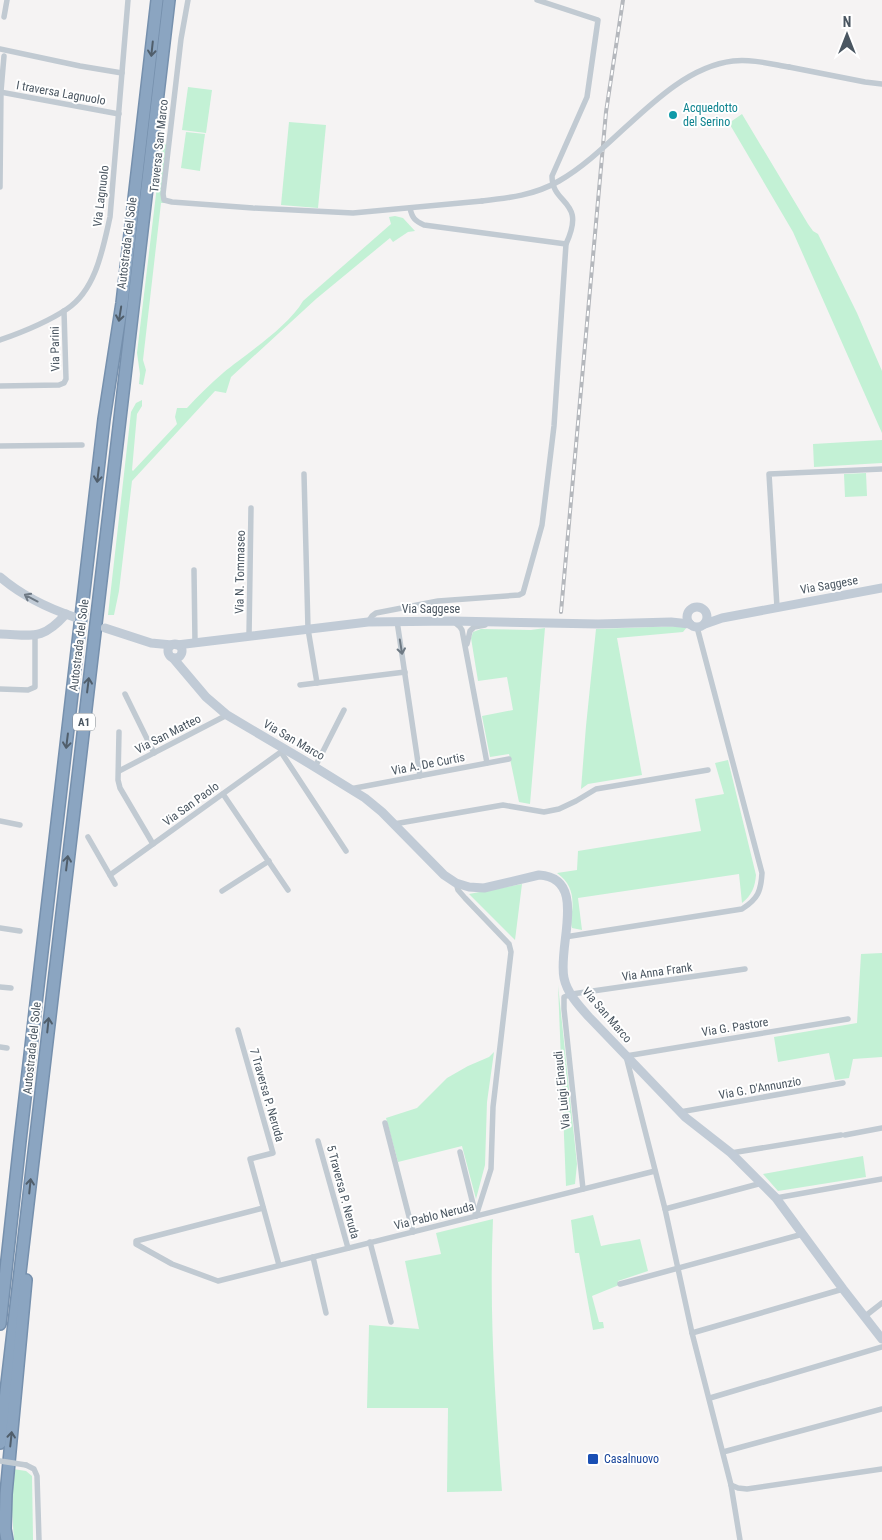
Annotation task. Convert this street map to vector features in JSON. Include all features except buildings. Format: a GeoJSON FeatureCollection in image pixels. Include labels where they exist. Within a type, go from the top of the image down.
{"type":"FeatureCollection","features":[{"type":"Feature","properties":{"kind":"highway","name":"Autostrada del Sole"},"geometry":{"type":"LineString","coordinates":[[0,1324],[104,419],[122,303],[157,0]]}},
{"type":"Feature","properties":{"kind":"highway","name":"Autostrada del Sole"},"geometry":{"type":"LineString","coordinates":[[0,1443],[169,0]]}},
{"type":"Feature","properties":{"kind":"highway"},"geometry":{"type":"LineString","coordinates":[[0,1278],[20,1142]]}},
{"type":"Feature","properties":{"kind":"highway"},"geometry":{"type":"LineString","coordinates":[[7,1540],[5,1529],[6,1494],[25,1298],[27,1207]]}},
{"type":"Feature","properties":{"kind":"main road"},"geometry":{"type":"LineString","coordinates":[[0,576],[20,591],[70,615],[45,633],[35,635],[0,634]]}},
{"type":"Feature","properties":{"kind":"main road","name":"Via Saggese"},"geometry":{"type":"LineString","coordinates":[[176,652],[194,642],[368,622],[453,621],[598,624],[671,622],[697,625],[777,607],[882,588]]}},
{"type":"Feature","properties":{"kind":"main road"},"geometry":{"type":"LineString","coordinates":[[671,622],[690,610],[699,607],[707,613],[722,618]]}},
{"type":"Feature","properties":{"kind":"main road"},"geometry":{"type":"LineString","coordinates":[[690,610],[687,615],[697,625],[708,619],[707,613]]}},
{"type":"Feature","properties":{"kind":"main road"},"geometry":{"type":"LineString","coordinates":[[104,628],[176,652]]}},
{"type":"Feature","properties":{"kind":"main road","name":"Via San Marco"},"geometry":{"type":"LineString","coordinates":[[176,652],[187,676],[227,715],[365,798],[394,824],[444,875],[456,883],[469,887],[484,888],[539,875],[548,875],[563,885],[568,900],[562,961],[564,979],[572,994],[589,1017],[680,1112],[731,1154],[776,1198],[842,1289],[882,1339]]}},
{"type":"Feature","properties":{"kind":"street"},"geometry":{"type":"LineString","coordinates":[[4,17],[7,0]]}},
{"type":"Feature","properties":{"kind":"street","name":"Via Lagnuolo"},"geometry":{"type":"LineString","coordinates":[[0,340],[33,328],[64,311],[80,297],[94,276],[110,217],[128,0]]}},
{"type":"Feature","properties":{"kind":"street","name":"Traversa San Marco"},"geometry":{"type":"LineString","coordinates":[[188,0],[181,39],[163,194],[164,200],[193,204],[319,212],[353,213],[410,208]]}},
{"type":"Feature","properties":{"kind":"street"},"geometry":{"type":"LineString","coordinates":[[368,622],[376,613],[405,607],[464,598],[516,596],[523,593],[537,546],[543,516],[554,426],[566,244],[573,223],[569,206],[556,191],[552,183],[552,176],[586,97],[598,20],[537,0]]}},
{"type":"Feature","properties":{"kind":"street"},"geometry":{"type":"LineString","coordinates":[[0,49],[80,66],[122,72]]}},
{"type":"Feature","properties":{"kind":"street"},"geometry":{"type":"LineString","coordinates":[[0,187],[0,92],[4,56]]}},
{"type":"Feature","properties":{"kind":"street"},"geometry":{"type":"LineString","coordinates":[[566,244],[424,225],[416,222],[410,208],[482,202],[524,195],[560,180],[584,164],[673,87],[696,72],[715,65],[733,61],[760,62],[882,84]]}},
{"type":"Feature","properties":{"kind":"street","name":"I traversa Lagnuolo"},"geometry":{"type":"LineString","coordinates":[[0,92],[119,114]]}},
{"type":"Feature","properties":{"kind":"street","name":"Via Parini"},"geometry":{"type":"LineString","coordinates":[[0,386],[59,385],[64,383],[66,378],[64,311]]}},
{"type":"Feature","properties":{"kind":"street"},"geometry":{"type":"LineString","coordinates":[[0,446],[82,445]]}},
{"type":"Feature","properties":{"kind":"street"},"geometry":{"type":"LineString","coordinates":[[777,607],[769,474],[882,469]]}},
{"type":"Feature","properties":{"kind":"street"},"geometry":{"type":"LineString","coordinates":[[304,474],[308,629],[316,683]]}},
{"type":"Feature","properties":{"kind":"street","name":"Via N. Tommaseo"},"geometry":{"type":"LineString","coordinates":[[249,636],[251,508]]}},
{"type":"Feature","properties":{"kind":"street"},"geometry":{"type":"LineString","coordinates":[[194,570],[194,642]]}},
{"type":"Feature","properties":{"kind":"street"},"geometry":{"type":"LineString","coordinates":[[453,621],[462,630],[487,763]]}},
{"type":"Feature","properties":{"kind":"street"},"geometry":{"type":"LineString","coordinates":[[397,622],[420,776]]}},
{"type":"Feature","properties":{"kind":"street"},"geometry":{"type":"LineString","coordinates":[[467,654],[468,634],[474,627],[540,623]]}},
{"type":"Feature","properties":{"kind":"street"},"geometry":{"type":"LineString","coordinates":[[565,937],[742,909],[753,902],[760,892],[762,873],[697,625]]}},
{"type":"Feature","properties":{"kind":"street"},"geometry":{"type":"LineString","coordinates":[[0,689],[28,690],[35,687],[35,635]]}},
{"type":"Feature","properties":{"kind":"street"},"geometry":{"type":"LineString","coordinates":[[300,685],[404,672]]}},
{"type":"Feature","properties":{"kind":"street"},"geometry":{"type":"LineString","coordinates":[[125,694],[154,753]]}},
{"type":"Feature","properties":{"kind":"street"},"geometry":{"type":"LineString","coordinates":[[315,767],[344,710]]}},
{"type":"Feature","properties":{"kind":"street","name":"Via San Matteo"},"geometry":{"type":"LineString","coordinates":[[118,771],[227,715]]}},
{"type":"Feature","properties":{"kind":"street"},"geometry":{"type":"LineString","coordinates":[[119,732],[118,771],[120,788],[153,844]]}},
{"type":"Feature","properties":{"kind":"street"},"geometry":{"type":"LineString","coordinates":[[283,750],[346,850]]}},
{"type":"Feature","properties":{"kind":"street","name":"Via San Paolo"},"geometry":{"type":"LineString","coordinates":[[110,875],[283,750]]}},
{"type":"Feature","properties":{"kind":"street","name":"Via A. De Curtis"},"geometry":{"type":"LineString","coordinates":[[350,789],[508,759]]}},
{"type":"Feature","properties":{"kind":"street"},"geometry":{"type":"LineString","coordinates":[[394,824],[503,804],[544,812],[560,809],[596,789],[708,770]]}},
{"type":"Feature","properties":{"kind":"street"},"geometry":{"type":"LineString","coordinates":[[222,794],[288,890]]}},
{"type":"Feature","properties":{"kind":"street"},"geometry":{"type":"LineString","coordinates":[[0,821],[20,825]]}},
{"type":"Feature","properties":{"kind":"street"},"geometry":{"type":"LineString","coordinates":[[88,837],[115,884]]}},
{"type":"Feature","properties":{"kind":"street"},"geometry":{"type":"LineString","coordinates":[[222,891],[269,861]]}},
{"type":"Feature","properties":{"kind":"street"},"geometry":{"type":"LineString","coordinates":[[456,883],[458,890],[509,944],[512,952],[493,1107],[491,1169],[476,1216]]}},
{"type":"Feature","properties":{"kind":"street"},"geometry":{"type":"LineString","coordinates":[[0,928],[20,931]]}},
{"type":"Feature","properties":{"kind":"street","name":"Via Anna Frank"},"geometry":{"type":"LineString","coordinates":[[572,994],[745,969]]}},
{"type":"Feature","properties":{"kind":"street"},"geometry":{"type":"LineString","coordinates":[[0,987],[12,988]]}},
{"type":"Feature","properties":{"kind":"street","name":"Via Luigi Einaudi"},"geometry":{"type":"LineString","coordinates":[[572,994],[564,997],[564,1009],[583,1189]]}},
{"type":"Feature","properties":{"kind":"street","name":"Via G. Pastore"},"geometry":{"type":"LineString","coordinates":[[626,1056],[848,1019]]}},
{"type":"Feature","properties":{"kind":"street","name":"7 Traversa P. Neruda"},"geometry":{"type":"LineString","coordinates":[[238,1030],[273,1153],[250,1159],[279,1265]]}},
{"type":"Feature","properties":{"kind":"street"},"geometry":{"type":"LineString","coordinates":[[626,1056],[679,1267],[692,1333],[731,1485],[740,1540]]}},
{"type":"Feature","properties":{"kind":"street","name":"Via G. D'Annunzio"},"geometry":{"type":"LineString","coordinates":[[680,1112],[843,1083]]}},
{"type":"Feature","properties":{"kind":"street"},"geometry":{"type":"LineString","coordinates":[[385,1123],[413,1232]]}},
{"type":"Feature","properties":{"kind":"street"},"geometry":{"type":"LineString","coordinates":[[731,1154],[882,1128]]}},
{"type":"Feature","properties":{"kind":"street","name":"5 Traversa P. Neruda"},"geometry":{"type":"LineString","coordinates":[[318,1141],[348,1248]]}},
{"type":"Feature","properties":{"kind":"street"},"geometry":{"type":"LineString","coordinates":[[460,1152],[476,1216]]}},
{"type":"Feature","properties":{"kind":"street","name":"Via Pablo Neruda"},"geometry":{"type":"LineString","coordinates":[[263,1208],[136,1241],[136,1244],[172,1264],[218,1281],[655,1171]]}},
{"type":"Feature","properties":{"kind":"street"},"geometry":{"type":"LineString","coordinates":[[776,1198],[882,1179]]}},
{"type":"Feature","properties":{"kind":"street"},"geometry":{"type":"LineString","coordinates":[[665,1210],[762,1183]]}},
{"type":"Feature","properties":{"kind":"street"},"geometry":{"type":"LineString","coordinates":[[620,1284],[803,1234]]}},
{"type":"Feature","properties":{"kind":"street"},"geometry":{"type":"LineString","coordinates":[[370,1242],[391,1322]]}},
{"type":"Feature","properties":{"kind":"street"},"geometry":{"type":"LineString","coordinates":[[313,1257],[326,1313]]}},
{"type":"Feature","properties":{"kind":"street"},"geometry":{"type":"LineString","coordinates":[[692,1333],[842,1289]]}},
{"type":"Feature","properties":{"kind":"street"},"geometry":{"type":"LineString","coordinates":[[864,1317],[882,1302]]}},
{"type":"Feature","properties":{"kind":"street"},"geometry":{"type":"LineString","coordinates":[[710,1398],[882,1347]]}},
{"type":"Feature","properties":{"kind":"street"},"geometry":{"type":"LineString","coordinates":[[723,1452],[882,1409]]}},
{"type":"Feature","properties":{"kind":"street"},"geometry":{"type":"LineString","coordinates":[[0,1462],[26,1465],[34,1469],[37,1476],[39,1540]]}},
{"type":"Feature","properties":{"kind":"street"},"geometry":{"type":"LineString","coordinates":[[731,1485],[747,1489],[882,1469]]}},
{"type":"Feature","properties":{"kind":"green space"},"geometry":{"type":"Polygon","coordinates":[[[188,87],[212,90],[206,133],[182,130],[188,87]]]}},
{"type":"Feature","properties":{"kind":"green space"},"geometry":{"type":"Polygon","coordinates":[[[742,114],[808,224],[818,234],[857,313],[882,371],[882,433],[793,232],[729,123],[742,114]]]}},
{"type":"Feature","properties":{"kind":"green space"},"geometry":{"type":"Polygon","coordinates":[[[289,122],[326,125],[318,208],[281,205],[289,122]]]}},
{"type":"Feature","properties":{"kind":"green space"},"geometry":{"type":"Polygon","coordinates":[[[186,132],[205,134],[200,171],[181,168],[186,132]]]}},
{"type":"Feature","properties":{"kind":"green space"},"geometry":{"type":"Polygon","coordinates":[[[162,144],[168,145],[165,203],[161,203],[143,360],[146,370],[143,385],[139,384],[140,374],[137,353],[162,144]]]}},
{"type":"Feature","properties":{"kind":"green space"},"geometry":{"type":"Polygon","coordinates":[[[389,217],[403,218],[415,231],[408,232],[393,242],[390,238],[316,299],[231,377],[226,393],[215,391],[132,481],[119,591],[114,615],[108,615],[131,412],[136,403],[142,400],[142,406],[137,414],[133,471],[177,424],[175,417],[177,408],[187,408],[223,373],[266,340],[287,321],[303,301],[391,224],[389,217]]]}},
{"type":"Feature","properties":{"kind":"green space"},"geometry":{"type":"Polygon","coordinates":[[[882,440],[882,463],[814,467],[813,444],[882,440]]]}},
{"type":"Feature","properties":{"kind":"green space"},"geometry":{"type":"Polygon","coordinates":[[[866,473],[867,496],[845,497],[844,474],[866,473]]]}},
{"type":"Feature","properties":{"kind":"green space"},"geometry":{"type":"Polygon","coordinates":[[[687,627],[683,632],[617,638],[642,775],[588,784],[581,789],[596,629],[687,627]]]}},
{"type":"Feature","properties":{"kind":"green space"},"geometry":{"type":"Polygon","coordinates":[[[545,628],[530,804],[519,802],[509,754],[490,757],[482,716],[513,710],[507,677],[478,681],[471,638],[473,632],[481,629],[531,630],[545,628]]]}},
{"type":"Feature","properties":{"kind":"green space"},"geometry":{"type":"Polygon","coordinates":[[[728,760],[756,875],[755,883],[748,897],[742,903],[739,874],[578,898],[582,930],[572,928],[573,906],[570,890],[566,881],[557,873],[577,870],[578,851],[701,831],[695,799],[724,794],[715,763],[728,760]]]}},
{"type":"Feature","properties":{"kind":"green space"},"geometry":{"type":"Polygon","coordinates":[[[522,884],[515,940],[469,894],[522,884]]]}},
{"type":"Feature","properties":{"kind":"green space"},"geometry":{"type":"Polygon","coordinates":[[[882,953],[882,1057],[853,1059],[849,1078],[835,1080],[829,1053],[778,1062],[774,1037],[857,1023],[861,954],[882,953]]]}},
{"type":"Feature","properties":{"kind":"green space"},"geometry":{"type":"Polygon","coordinates":[[[558,985],[577,1164],[575,1184],[566,1186],[558,985]]]}},
{"type":"Feature","properties":{"kind":"green space"},"geometry":{"type":"Polygon","coordinates":[[[494,1052],[487,1102],[485,1165],[476,1199],[462,1146],[398,1162],[386,1118],[417,1108],[447,1078],[489,1057],[494,1052]]]}},
{"type":"Feature","properties":{"kind":"green space"},"geometry":{"type":"Polygon","coordinates":[[[863,1156],[866,1177],[778,1191],[763,1174],[863,1156]]]}},
{"type":"Feature","properties":{"kind":"green space"},"geometry":{"type":"Polygon","coordinates":[[[593,1215],[601,1246],[640,1239],[648,1271],[618,1281],[619,1285],[592,1296],[599,1322],[603,1322],[604,1328],[593,1330],[579,1253],[575,1253],[571,1220],[593,1215]]]}},
{"type":"Feature","properties":{"kind":"green space"},"geometry":{"type":"Polygon","coordinates":[[[493,1219],[492,1321],[502,1491],[447,1492],[448,1408],[367,1408],[369,1325],[419,1329],[405,1261],[441,1254],[436,1233],[493,1219]]]}},
{"type":"Feature","properties":{"kind":"green space"},"geometry":{"type":"Polygon","coordinates":[[[13,1469],[26,1471],[32,1476],[33,1540],[14,1540],[12,1510],[13,1469]]]}},
{"type":"Feature","properties":{"kind":"railway"},"geometry":{"type":"LineString","coordinates":[[561,612],[606,112],[623,0]]}},
{"type":"Feature","properties":{"kind":"place","name":"Acquedotto del Serino"},"geometry":{"type":"Point","coordinates":[673,115]}},
{"type":"Feature","properties":{"kind":"place","name":"Casalnuovo"},"geometry":{"type":"Point","coordinates":[593,1459]}}]}
